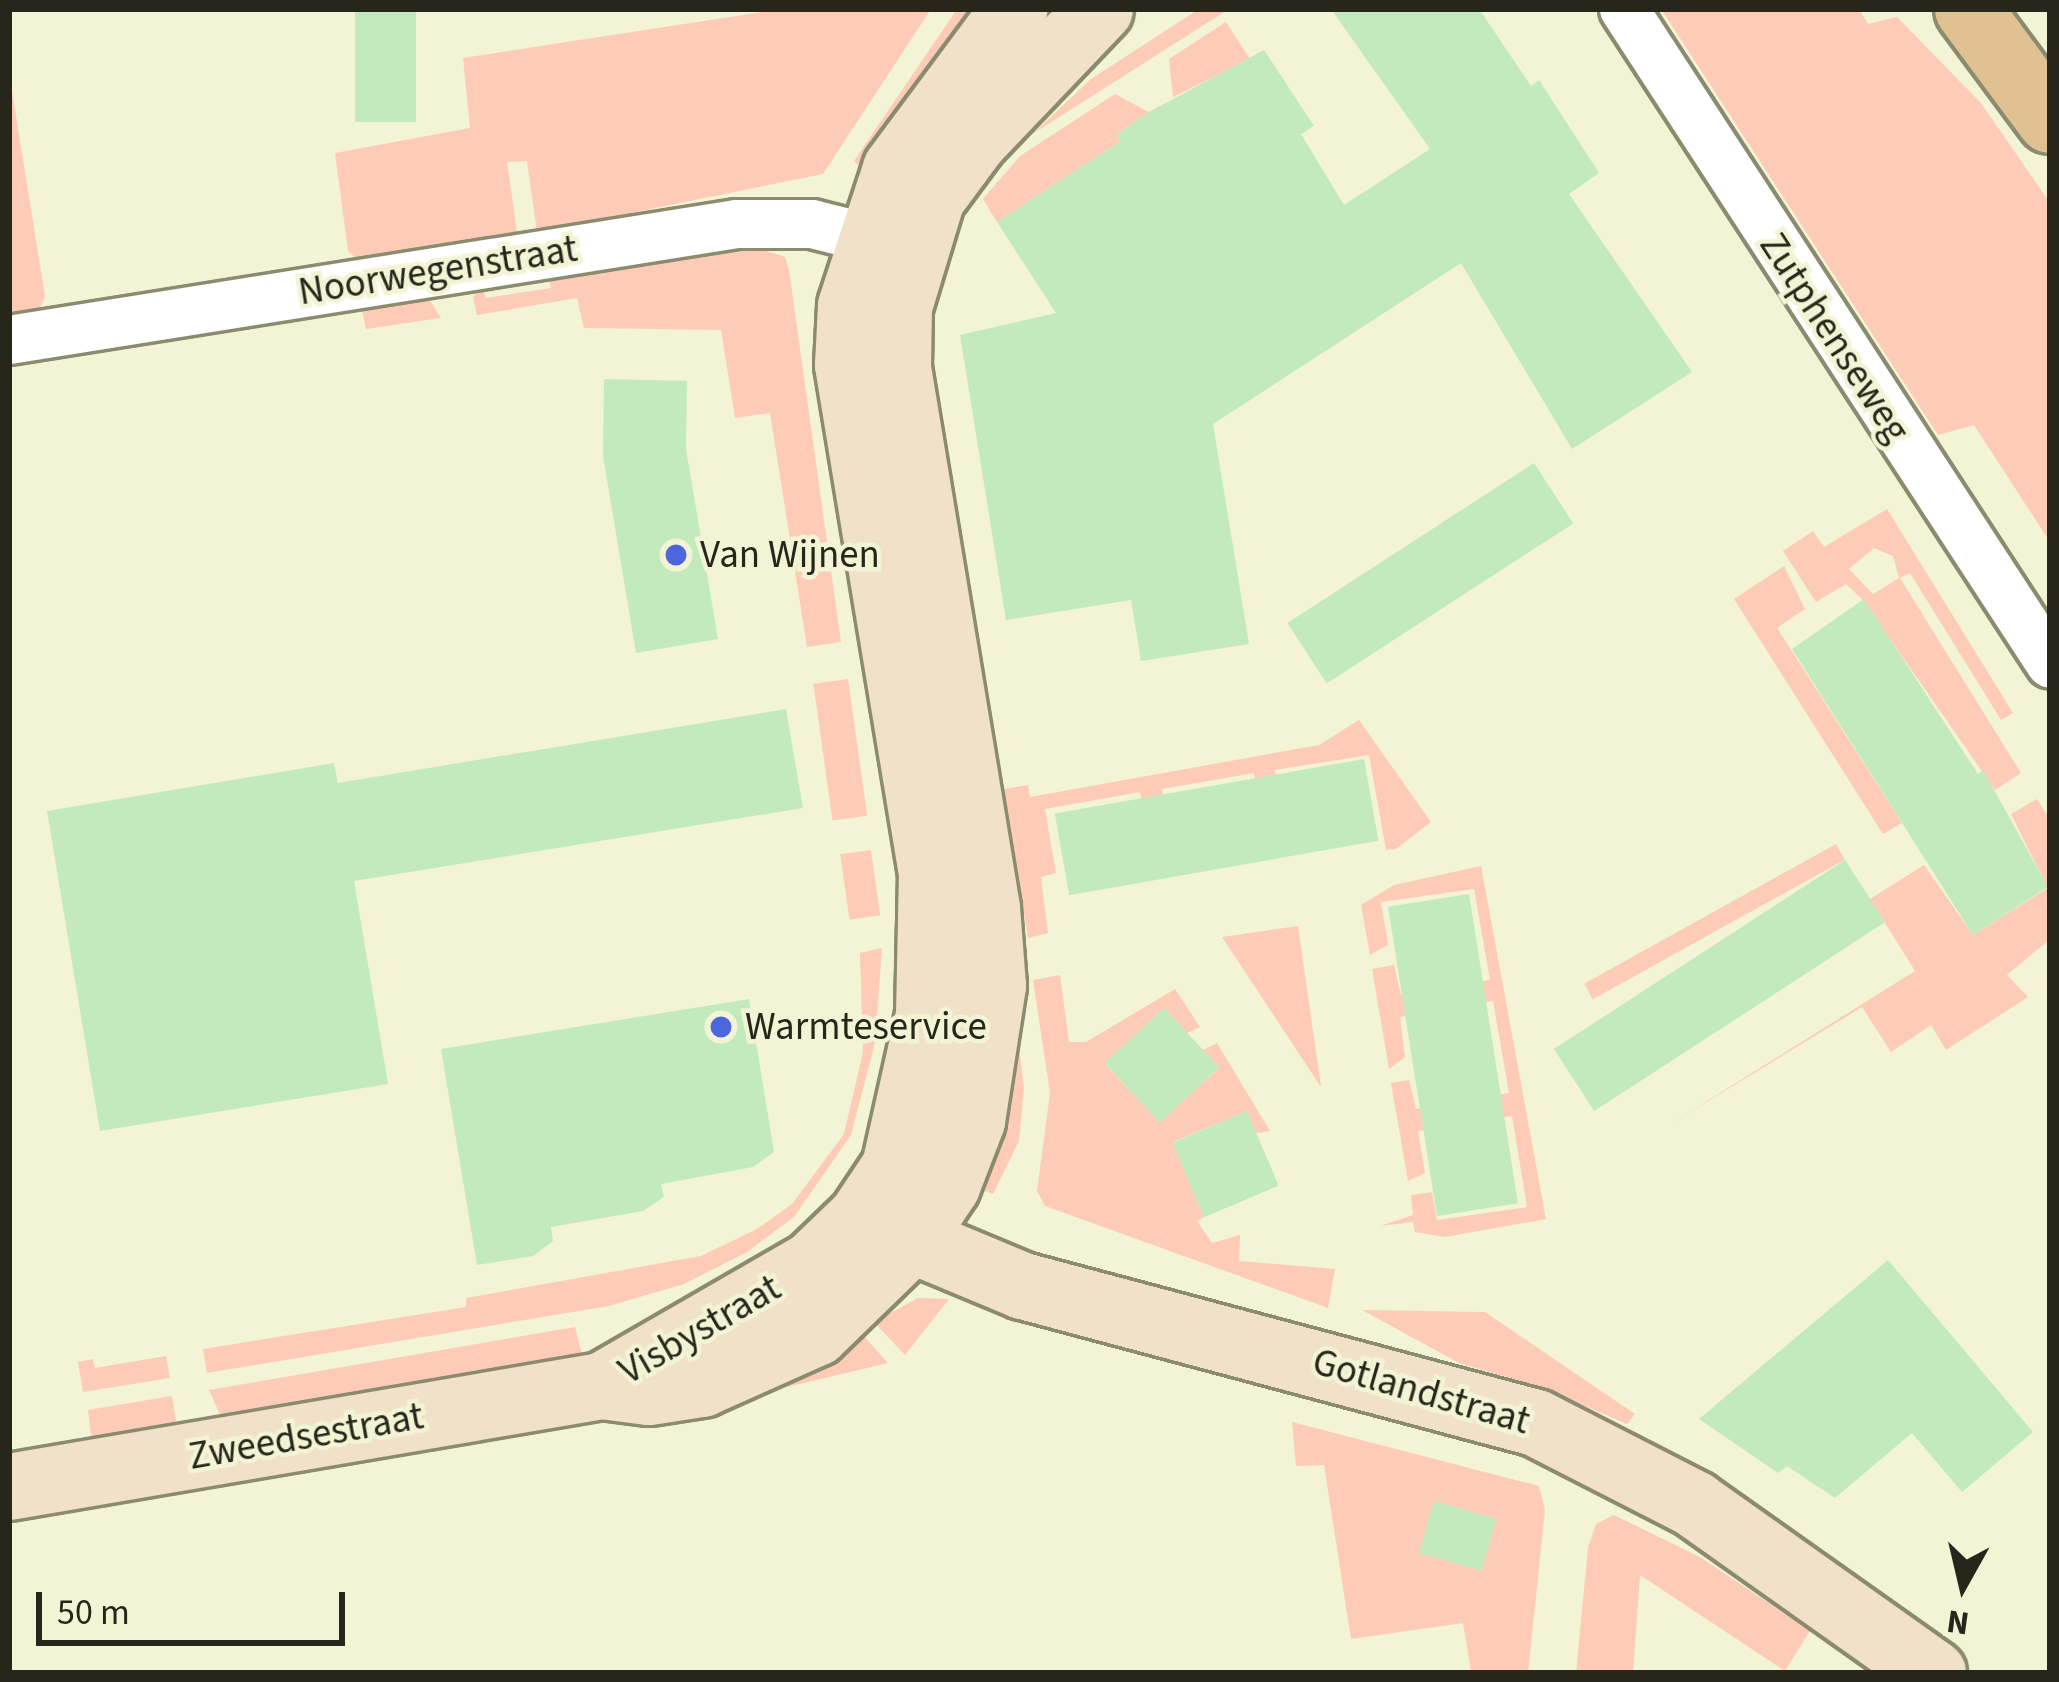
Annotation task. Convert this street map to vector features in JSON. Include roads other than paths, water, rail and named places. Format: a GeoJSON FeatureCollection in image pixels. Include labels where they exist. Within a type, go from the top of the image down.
{"type":"FeatureCollection","features":[{"type":"Feature","properties":{"kind":"main road"},"geometry":{"type":"LineString","coordinates":[[1968,9],[2050,120]]}},
{"type":"Feature","properties":{"kind":"street"},"geometry":{"type":"LineString","coordinates":[[889,243],[896,169],[1015,9]]}},
{"type":"Feature","properties":{"kind":"street"},"geometry":{"type":"LineString","coordinates":[[889,243],[932,198],[975,140],[1100,9]]}},
{"type":"Feature","properties":{"kind":"street","name":"Zutphenseweg"},"geometry":{"type":"LineString","coordinates":[[1624,9],[2050,663]]}},
{"type":"Feature","properties":{"kind":"street","name":"Noorwegenstraat"},"geometry":{"type":"LineString","coordinates":[[9,340],[737,224],[812,224],[889,243]]}},
{"type":"Feature","properties":{"kind":"street","name":"Visbystraat"},"geometry":{"type":"LineString","coordinates":[[602,1386],[812,1265],[884,1231],[895,1167],[917,1092],[934,940],[927,836],[848,365],[851,306],[889,243]]}},
{"type":"Feature","properties":{"kind":"street","name":"Gotlandstraat"},"geometry":{"type":"LineString","coordinates":[[884,1231],[1084,1304],[1536,1423],[1694,1504],[1933,1673]]}},
{"type":"Feature","properties":{"kind":"street","name":"Zweedsestraat"},"geometry":{"type":"LineString","coordinates":[[9,1487],[602,1386]]}},
{"type":"Feature","properties":{"kind":"place","name":"Van Wijnen"},"geometry":{"type":"Point","coordinates":[676,555]}},
{"type":"Feature","properties":{"kind":"place","name":"Warmteservice"},"geometry":{"type":"Point","coordinates":[721,1027]}}]}
